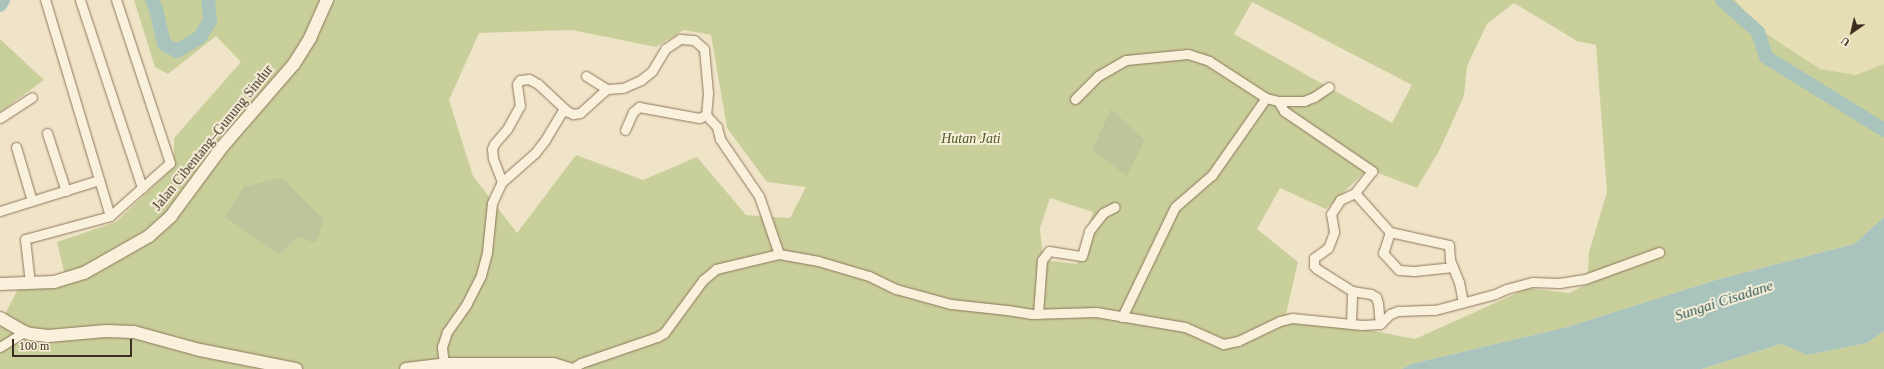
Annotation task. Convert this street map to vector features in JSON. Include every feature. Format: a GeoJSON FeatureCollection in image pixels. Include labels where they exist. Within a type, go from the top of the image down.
{"type":"FeatureCollection","features":[{"type":"Feature","properties":{"kind":"main road","name":"Jalan Cibentang–Gunung Sindur"},"geometry":{"type":"LineString","coordinates":[[0,284],[54,282],[84,273],[149,236],[171,216],[222,147],[294,64],[310,38],[327,0]]}},
{"type":"Feature","properties":{"kind":"main road"},"geometry":{"type":"LineString","coordinates":[[0,318],[24,332],[48,336],[106,331],[134,332],[200,350],[296,369]]}},
{"type":"Feature","properties":{"kind":"main road"},"geometry":{"type":"LineString","coordinates":[[406,369],[444,364],[553,364],[570,369]]}},
{"type":"Feature","properties":{"kind":"street"},"geometry":{"type":"LineString","coordinates":[[45,0],[110,216]]}},
{"type":"Feature","properties":{"kind":"street"},"geometry":{"type":"LineString","coordinates":[[80,0],[142,188]]}},
{"type":"Feature","properties":{"kind":"street"},"geometry":{"type":"LineString","coordinates":[[30,283],[25,239],[110,216],[170,163],[116,0]]}},
{"type":"Feature","properties":{"kind":"street"},"geometry":{"type":"LineString","coordinates":[[586,76],[607,89],[623,88],[641,80],[652,71],[665,49],[680,39],[694,40],[704,49],[708,93],[706,114],[717,127],[720,140],[760,196],[779,254]]}},
{"type":"Feature","properties":{"kind":"street"},"geometry":{"type":"LineString","coordinates":[[1075,100],[1098,76],[1126,60],[1188,54],[1209,61],[1266,98],[1278,101],[1304,101],[1314,97],[1329,87]]}},
{"type":"Feature","properties":{"kind":"street"},"geometry":{"type":"LineString","coordinates":[[502,182],[493,158],[492,149],[494,144],[507,129],[520,106],[517,84],[520,80],[529,79],[538,84],[566,111],[573,114],[580,113],[607,89]]}},
{"type":"Feature","properties":{"kind":"street"},"geometry":{"type":"LineString","coordinates":[[0,118],[32,97]]}},
{"type":"Feature","properties":{"kind":"street"},"geometry":{"type":"LineString","coordinates":[[1122,317],[1175,207],[1212,175],[1266,98]]}},
{"type":"Feature","properties":{"kind":"street"},"geometry":{"type":"LineString","coordinates":[[1278,101],[1284,111],[1372,171],[1355,193],[1340,200],[1331,214],[1334,232],[1328,248],[1314,258],[1314,266],[1352,291],[1371,294],[1376,297],[1380,324]]}},
{"type":"Feature","properties":{"kind":"street"},"geometry":{"type":"LineString","coordinates":[[624,130],[633,112],[639,107],[699,118],[706,114]]}},
{"type":"Feature","properties":{"kind":"street"},"geometry":{"type":"LineString","coordinates":[[444,364],[442,347],[447,332],[467,302],[481,276],[487,252],[492,203],[502,182],[535,152],[545,140],[562,112],[566,111]]}},
{"type":"Feature","properties":{"kind":"street"},"geometry":{"type":"LineString","coordinates":[[47,133],[66,190]]}},
{"type":"Feature","properties":{"kind":"street"},"geometry":{"type":"LineString","coordinates":[[16,147],[32,201]]}},
{"type":"Feature","properties":{"kind":"street"},"geometry":{"type":"LineString","coordinates":[[0,210],[99,180]]}},
{"type":"Feature","properties":{"kind":"street"},"geometry":{"type":"LineString","coordinates":[[1355,193],[1390,232],[1449,245],[1450,260],[1459,282],[1463,303]]}},
{"type":"Feature","properties":{"kind":"street"},"geometry":{"type":"LineString","coordinates":[[1038,314],[1042,260],[1049,251],[1082,256],[1089,231],[1103,213],[1115,207]]}},
{"type":"Feature","properties":{"kind":"street"},"geometry":{"type":"LineString","coordinates":[[1390,232],[1383,253],[1399,270],[1414,271],[1453,267]]}},
{"type":"Feature","properties":{"kind":"street"},"geometry":{"type":"LineString","coordinates":[[570,369],[581,363],[657,337],[664,333],[703,280],[716,270],[779,254],[818,261],[869,276],[896,290],[951,304],[1038,314],[1096,312],[1185,327],[1223,344],[1238,341],[1280,321],[1292,318],[1362,326],[1380,324],[1390,314],[1398,311],[1435,310],[1495,294],[1506,289],[1532,282],[1559,283],[1585,279],[1659,252]]}},
{"type":"Feature","properties":{"kind":"street"},"geometry":{"type":"LineString","coordinates":[[1351,324],[1352,291]]}},
{"type":"Feature","properties":{"kind":"street"},"geometry":{"type":"LineString","coordinates":[[0,347],[24,332]]}},
{"type":"Feature","properties":{"kind":"shaded area"},"geometry":{"type":"Polygon","coordinates":[[[1735,0],[1884,0],[1884,64],[1856,75],[1820,69],[1759,29],[1735,0]]]}},
{"type":"Feature","properties":{"kind":"green space","name":"Hutan Jati"},"geometry":{"type":"Polygon","coordinates":[[[134,0],[1735,0],[1759,29],[1820,69],[1856,75],[1884,64],[1884,217],[1854,244],[1719,279],[1567,327],[1411,364],[1402,369],[0,369],[0,324],[21,283],[65,276],[57,242],[116,222],[174,167],[174,138],[241,62],[216,36],[168,74],[155,67],[134,0]],[[1252,2],[1234,34],[1392,123],[1412,85],[1252,2]],[[1514,3],[1487,24],[1467,66],[1464,96],[1440,149],[1417,188],[1368,169],[1326,209],[1280,188],[1257,229],[1298,262],[1286,314],[1415,339],[1528,288],[1569,293],[1587,284],[1589,252],[1607,192],[1596,45],[1577,41],[1514,3]],[[572,30],[479,33],[449,100],[473,176],[517,233],[576,155],[643,180],[697,157],[746,215],[790,218],[806,187],[767,182],[727,128],[711,35],[684,30],[656,47],[572,30]],[[1050,198],[1040,228],[1043,260],[1077,264],[1093,212],[1050,198]]]}},
{"type":"Feature","properties":{"kind":"green space"},"geometry":{"type":"Polygon","coordinates":[[[0,39],[44,80],[0,112],[0,39]]]}},
{"type":"Feature","properties":{"kind":"green space"},"geometry":{"type":"Polygon","coordinates":[[[1111,109],[1145,140],[1127,176],[1092,150],[1111,109]]]}},
{"type":"Feature","properties":{"kind":"green space"},"geometry":{"type":"Polygon","coordinates":[[[282,177],[324,220],[316,243],[297,237],[279,255],[225,217],[244,187],[282,177]]]}},
{"type":"Feature","properties":{"kind":"green space"},"geometry":{"type":"Polygon","coordinates":[[[1884,331],[1884,369],[1702,369],[1781,344],[1807,355],[1867,343],[1884,331]]]}},
{"type":"Feature","properties":{"kind":"water","name":"Sungai Cisadane"},"geometry":{"type":"Polygon","coordinates":[[[1884,217],[1884,331],[1867,343],[1807,355],[1781,344],[1702,369],[1402,369],[1411,364],[1567,327],[1719,279],[1854,244],[1884,217]]]}},
{"type":"Feature","properties":{"kind":"waterway"},"geometry":{"type":"LineString","coordinates":[[0,5],[3,0]]}},
{"type":"Feature","properties":{"kind":"waterway"},"geometry":{"type":"LineString","coordinates":[[152,0],[156,9],[164,44],[177,51],[200,37],[210,21],[208,0]]}},
{"type":"Feature","properties":{"kind":"waterway"},"geometry":{"type":"LineString","coordinates":[[1722,0],[1758,32],[1766,57],[1884,130]]}}]}
